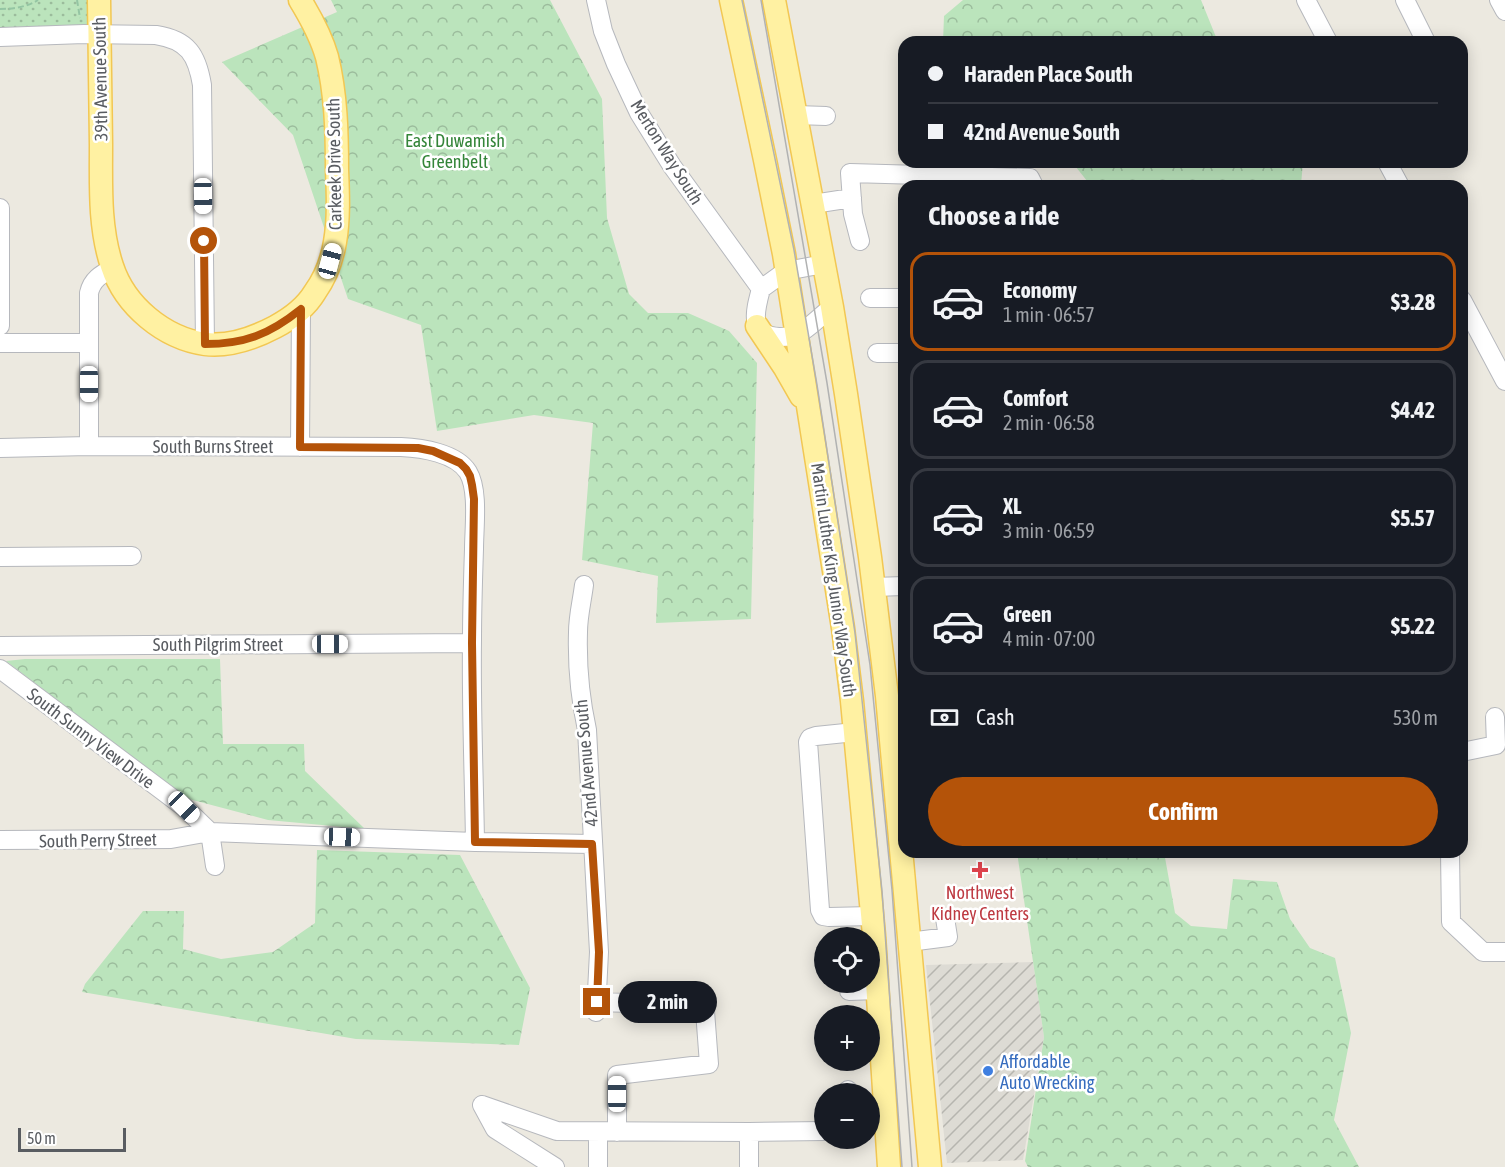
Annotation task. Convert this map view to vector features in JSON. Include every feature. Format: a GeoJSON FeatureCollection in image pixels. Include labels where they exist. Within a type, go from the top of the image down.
{"type":"FeatureCollection","features":[{"type":"Feature","properties":{"kind":"main road","name":"39th Avenue South"},"geometry":{"type":"LineString","coordinates":[[99,0],[101,159]]}},
{"type":"Feature","properties":{"kind":"main road","name":"Carkeek Drive South"},"geometry":{"type":"LineString","coordinates":[[101,159],[104,226],[112,268],[132,302],[147,318],[184,338],[205,344],[227,344],[248,339],[285,322],[315,294],[324,278],[335,242],[337,221],[336,113],[332,81],[327,56],[318,32],[300,0]]}},
{"type":"Feature","properties":{"kind":"main road","name":"Martin Luther King Junior Way South"},"geometry":{"type":"LineString","coordinates":[[731,0],[786,271],[843,628],[873,927]]}},
{"type":"Feature","properties":{"kind":"main road","name":"Martin Luther King Junior Way South"},"geometry":{"type":"LineString","coordinates":[[774,0],[832,307],[861,488],[898,791]]}},
{"type":"Feature","properties":{"kind":"main road"},"geometry":{"type":"LineString","coordinates":[[757,326],[785,368],[809,411]]}},
{"type":"Feature","properties":{"kind":"main road","name":"Martin Luther King Junior Way South"},"geometry":{"type":"LineString","coordinates":[[904,858],[909,942],[930,1167]]}},
{"type":"Feature","properties":{"kind":"main road","name":"Martin Luther King Junior Way South"},"geometry":{"type":"LineString","coordinates":[[878,993],[889,1167]]}},
{"type":"Feature","properties":{"kind":"street"},"geometry":{"type":"LineString","coordinates":[[1306,0],[1325,36]]}},
{"type":"Feature","properties":{"kind":"street"},"geometry":{"type":"LineString","coordinates":[[1405,0],[1423,36]]}},
{"type":"Feature","properties":{"kind":"street"},"geometry":{"type":"LineString","coordinates":[[1499,0],[1505,11]]}},
{"type":"Feature","properties":{"kind":"street","name":"Merton Way South"},"geometry":{"type":"LineString","coordinates":[[596,1],[603,31],[639,113],[672,166],[761,290]]}},
{"type":"Feature","properties":{"kind":"street"},"geometry":{"type":"LineString","coordinates":[[0,37],[100,34],[167,36],[180,43],[196,60],[202,85],[205,344]]}},
{"type":"Feature","properties":{"kind":"street"},"geometry":{"type":"LineString","coordinates":[[796,116],[826,116]]}},
{"type":"Feature","properties":{"kind":"street"},"geometry":{"type":"LineString","coordinates":[[860,241],[853,214],[850,173],[1030,178],[1031,180]]}},
{"type":"Feature","properties":{"kind":"street"},"geometry":{"type":"LineString","coordinates":[[813,204],[852,198]]}},
{"type":"Feature","properties":{"kind":"street"},"geometry":{"type":"LineString","coordinates":[[0,208],[0,326]]}},
{"type":"Feature","properties":{"kind":"street"},"geometry":{"type":"LineString","coordinates":[[824,264],[786,271],[761,290],[755,316],[757,326],[764,333],[772,336],[797,335],[832,307]]}},
{"type":"Feature","properties":{"kind":"street"},"geometry":{"type":"LineString","coordinates":[[89,446],[90,287],[97,277],[112,268]]}},
{"type":"Feature","properties":{"kind":"street"},"geometry":{"type":"LineString","coordinates":[[870,298],[898,298]]}},
{"type":"Feature","properties":{"kind":"street"},"geometry":{"type":"LineString","coordinates":[[300,447],[301,309]]}},
{"type":"Feature","properties":{"kind":"street"},"geometry":{"type":"LineString","coordinates":[[1468,311],[1505,381]]}},
{"type":"Feature","properties":{"kind":"street"},"geometry":{"type":"LineString","coordinates":[[0,343],[88,343]]}},
{"type":"Feature","properties":{"kind":"street"},"geometry":{"type":"LineString","coordinates":[[877,353],[898,353]]}},
{"type":"Feature","properties":{"kind":"street","name":"South Burns Street"},"geometry":{"type":"LineString","coordinates":[[0,448],[300,447],[418,448],[433,451],[460,463],[470,476],[474,499],[472,643]]}},
{"type":"Feature","properties":{"kind":"street"},"geometry":{"type":"LineString","coordinates":[[0,557],[132,556]]}},
{"type":"Feature","properties":{"kind":"street","name":"42nd Avenue South"},"geometry":{"type":"LineString","coordinates":[[584,585],[578,631],[578,671],[581,703],[587,730],[599,952],[597,1007],[665,1004],[705,1011],[710,1064],[617,1075],[617,1132]]}},
{"type":"Feature","properties":{"kind":"street"},"geometry":{"type":"LineString","coordinates":[[874,587],[898,586]]}},
{"type":"Feature","properties":{"kind":"street"},"geometry":{"type":"LineString","coordinates":[[472,643],[475,842]]}},
{"type":"Feature","properties":{"kind":"street","name":"South Pilgrim Street"},"geometry":{"type":"LineString","coordinates":[[0,646],[472,643]]}},
{"type":"Feature","properties":{"kind":"street","name":"South Sunny View Drive"},"geometry":{"type":"LineString","coordinates":[[0,669],[184,807],[210,832]]}},
{"type":"Feature","properties":{"kind":"street"},"geometry":{"type":"LineString","coordinates":[[1468,751],[1496,746],[1495,717]]}},
{"type":"Feature","properties":{"kind":"street"},"geometry":{"type":"LineString","coordinates":[[855,732],[816,736],[810,738],[808,742],[820,910],[823,916],[829,917],[872,916]]}},
{"type":"Feature","properties":{"kind":"street"},"geometry":{"type":"LineString","coordinates":[[210,832],[215,866]]}},
{"type":"Feature","properties":{"kind":"street","name":"South Perry Street"},"geometry":{"type":"LineString","coordinates":[[0,840],[171,839],[210,832],[592,844]]}},
{"type":"Feature","properties":{"kind":"street"},"geometry":{"type":"LineString","coordinates":[[1450,858],[1451,922],[1483,952],[1505,952]]}},
{"type":"Feature","properties":{"kind":"street"},"geometry":{"type":"LineString","coordinates":[[909,942],[948,937],[945,918]]}},
{"type":"Feature","properties":{"kind":"street"},"geometry":{"type":"LineString","coordinates":[[555,1167],[495,1129],[482,1106],[557,1131],[814,1131]]}},
{"type":"Feature","properties":{"kind":"street"},"geometry":{"type":"LineString","coordinates":[[598,1132],[598,1167]]}},
{"type":"Feature","properties":{"kind":"street"},"geometry":{"type":"LineString","coordinates":[[748,1132],[749,1167]]}},
{"type":"Feature","properties":{"kind":"path"},"geometry":{"type":"LineString","coordinates":[[0,9],[13,9],[38,0]]}},
{"type":"Feature","properties":{"kind":"shaded area","name":"Affordable Auto Wrecking"},"geometry":{"type":"Polygon","coordinates":[[[1033,962],[1044,1037],[1023,1160],[947,1163],[926,965],[1033,962]]]}},
{"type":"Feature","properties":{"kind":"green space"},"geometry":{"type":"Polygon","coordinates":[[[0,0],[101,0],[102,35],[0,37],[0,0]]]}},
{"type":"Feature","properties":{"kind":"green space","name":"East Duwamish Greenbelt"},"geometry":{"type":"Polygon","coordinates":[[[331,0],[550,0],[602,99],[607,218],[629,294],[648,313],[688,313],[729,331],[757,363],[751,619],[656,623],[658,576],[582,560],[593,423],[534,415],[437,431],[421,325],[348,299],[293,135],[222,62],[337,12],[331,0]]]}},
{"type":"Feature","properties":{"kind":"green space"},"geometry":{"type":"Polygon","coordinates":[[[963,0],[1201,0],[1216,36],[943,36],[944,16],[963,0]]]}},
{"type":"Feature","properties":{"kind":"green space"},"geometry":{"type":"Polygon","coordinates":[[[1077,168],[1302,168],[1301,180],[1086,180],[1077,168]]]}},
{"type":"Feature","properties":{"kind":"green space"},"geometry":{"type":"Polygon","coordinates":[[[25,659],[220,659],[223,744],[304,744],[305,771],[365,829],[268,820],[185,798],[6,661],[25,659]]]}},
{"type":"Feature","properties":{"kind":"green space"},"geometry":{"type":"Polygon","coordinates":[[[317,850],[460,855],[530,988],[519,1045],[356,1039],[82,992],[85,984],[143,911],[184,911],[183,949],[221,959],[273,952],[315,923],[317,850]]]}},
{"type":"Feature","properties":{"kind":"green space"},"geometry":{"type":"Polygon","coordinates":[[[1018,858],[1165,858],[1175,913],[1191,926],[1227,929],[1233,879],[1277,882],[1290,919],[1310,948],[1335,958],[1351,1033],[1334,1120],[1359,1167],[1028,1167],[1025,1161],[1044,1037],[1018,858]]]}},
{"type":"Feature","properties":{"kind":"tram line"},"geometry":{"type":"LineString","coordinates":[[742,0],[794,250],[855,633],[882,891],[902,1167]]}},
{"type":"Feature","properties":{"kind":"tram line"},"geometry":{"type":"LineString","coordinates":[[761,0],[827,383],[870,665],[892,890],[912,1167]]}},
{"type":"Feature","properties":{"kind":"place","name":"Northwest Kidney Centers"},"geometry":{"type":"Point","coordinates":[980,870]}},
{"type":"Feature","properties":{"kind":"place","name":"Affordable Auto Wrecking"},"geometry":{"type":"Point","coordinates":[988,1071]}},
{"type":"Feature","properties":{"kind":"route"},"geometry":{"type":"LineString","coordinates":[[204,241],[205,344],[227,344],[248,339],[285,322],[301,309],[300,447],[418,448],[447,456],[460,463],[470,476],[474,499],[472,643],[475,842],[592,844],[599,952],[597,1002]]}}]}
